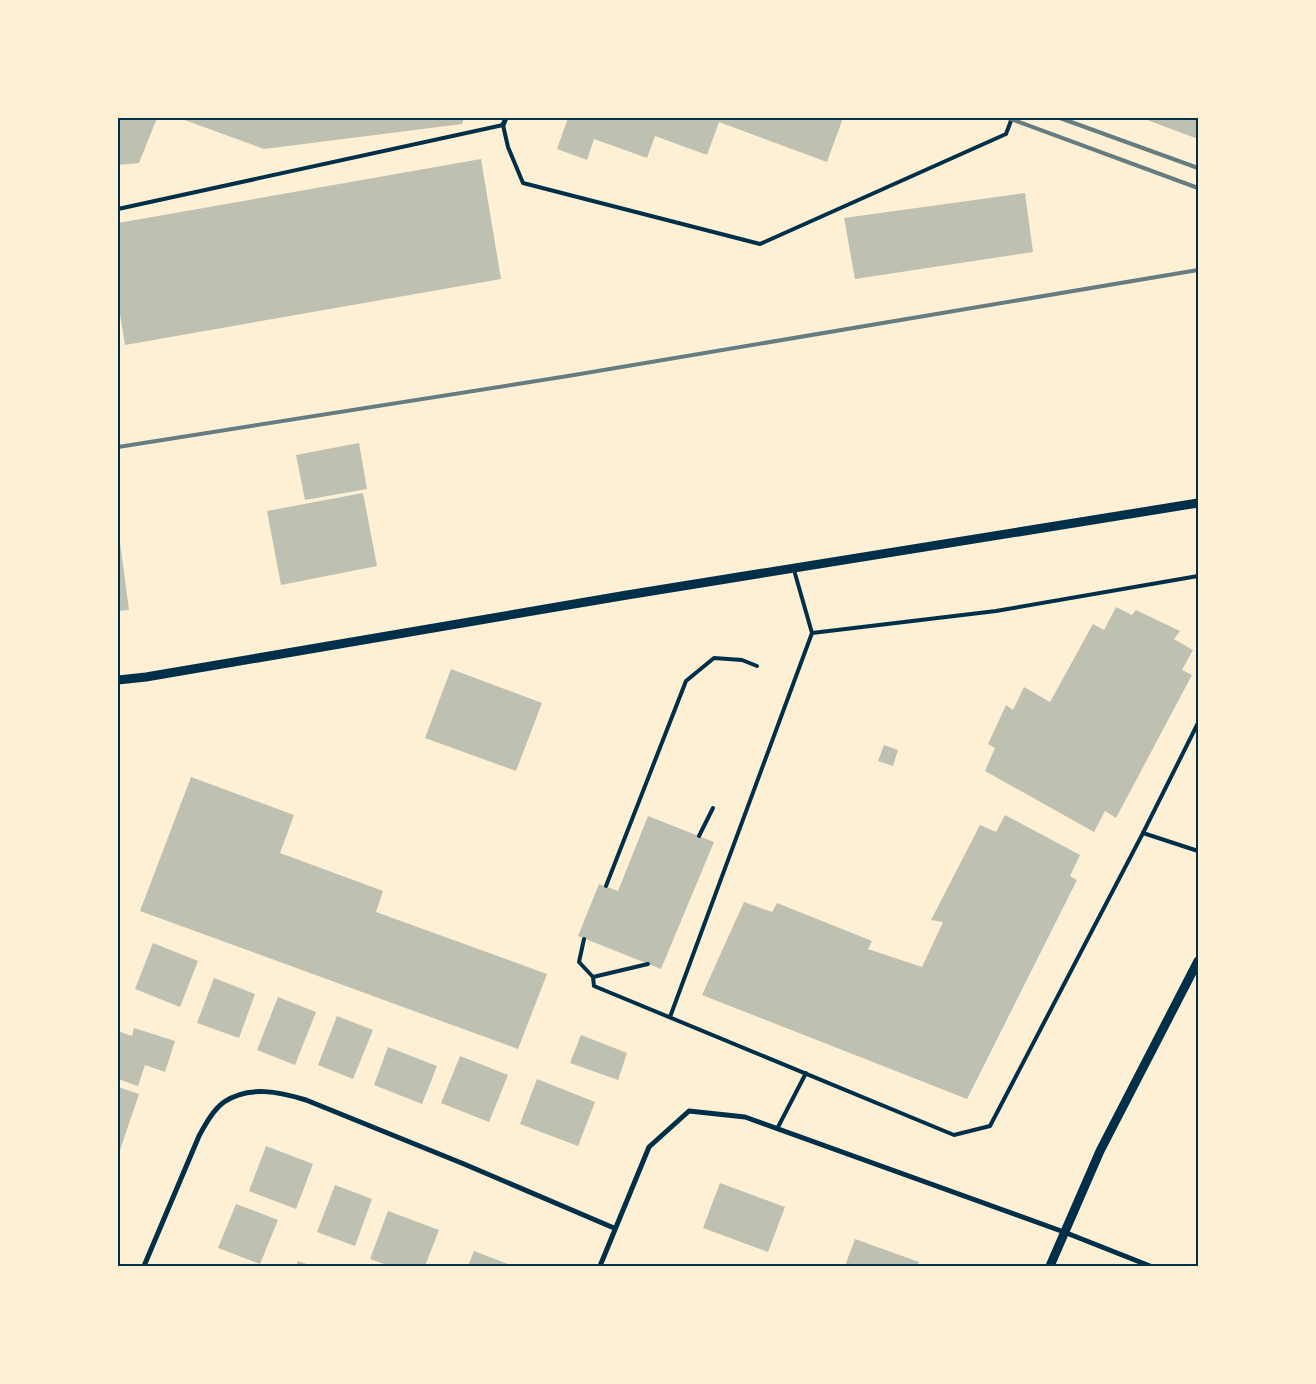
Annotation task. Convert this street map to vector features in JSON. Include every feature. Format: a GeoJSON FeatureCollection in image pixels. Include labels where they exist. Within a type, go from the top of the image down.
{"type":"FeatureCollection","features":[{"type":"Feature","properties":{"kind":"street"},"geometry":{"type":"LineString","coordinates":[[503,124],[506,118]]}},
{"type":"Feature","properties":{"kind":"street"},"geometry":{"type":"LineString","coordinates":[[118,680],[146,677],[793,568],[1198,503]]}},
{"type":"Feature","properties":{"kind":"street"},"geometry":{"type":"LineString","coordinates":[[1050,1266],[1100,1151],[1198,961]]}},
{"type":"Feature","properties":{"kind":"street"},"geometry":{"type":"LineString","coordinates":[[144,1266],[202,1130],[209,1118],[224,1102],[247,1092],[285,1094],[306,1100],[464,1164],[614,1228]]}},
{"type":"Feature","properties":{"kind":"street"},"geometry":{"type":"LineString","coordinates":[[600,1266],[649,1146],[689,1111],[745,1117],[1064,1232],[1150,1266]]}},
{"type":"Feature","properties":{"kind":"lane"},"geometry":{"type":"LineString","coordinates":[[118,209],[503,124],[508,147],[523,183],[760,244],[1006,134],[1012,118]]}},
{"type":"Feature","properties":{"kind":"lane"},"geometry":{"type":"LineString","coordinates":[[670,1017],[812,634],[793,568]]}},
{"type":"Feature","properties":{"kind":"lane"},"geometry":{"type":"LineString","coordinates":[[812,634],[996,611],[1198,576]]}},
{"type":"Feature","properties":{"kind":"lane"},"geometry":{"type":"LineString","coordinates":[[606,886],[686,681],[714,658],[742,660],[757,666]]}},
{"type":"Feature","properties":{"kind":"lane"},"geometry":{"type":"LineString","coordinates":[[584,939],[579,962],[593,977],[594,986],[954,1135],[990,1126],[1143,833],[1198,723]]}},
{"type":"Feature","properties":{"kind":"lane"},"geometry":{"type":"LineString","coordinates":[[699,836],[713,808]]}},
{"type":"Feature","properties":{"kind":"lane"},"geometry":{"type":"LineString","coordinates":[[1143,833],[1198,851]]}},
{"type":"Feature","properties":{"kind":"lane"},"geometry":{"type":"LineString","coordinates":[[593,977],[648,964]]}},
{"type":"Feature","properties":{"kind":"lane"},"geometry":{"type":"LineString","coordinates":[[777,1129],[806,1073]]}},
{"type":"Feature","properties":{"kind":"building"},"geometry":{"type":"Polygon","coordinates":[[[118,118],[157,118],[139,163],[118,165],[118,118]]]}},
{"type":"Feature","properties":{"kind":"building"},"geometry":{"type":"Polygon","coordinates":[[[179,118],[464,118],[462,124],[264,149],[179,118]]]}},
{"type":"Feature","properties":{"kind":"building"},"geometry":{"type":"Polygon","coordinates":[[[568,118],[843,118],[827,162],[719,122],[707,155],[655,136],[647,158],[594,139],[587,160],[557,149],[568,118]]]}},
{"type":"Feature","properties":{"kind":"building"},"geometry":{"type":"Polygon","coordinates":[[[1142,118],[1198,118],[1198,139],[1142,118]]]}},
{"type":"Feature","properties":{"kind":"building"},"geometry":{"type":"Polygon","coordinates":[[[481,159],[501,279],[125,345],[118,301],[118,223],[481,159]]]}},
{"type":"Feature","properties":{"kind":"building"},"geometry":{"type":"Polygon","coordinates":[[[1025,193],[1033,252],[855,279],[844,218],[1025,193]]]}},
{"type":"Feature","properties":{"kind":"building"},"geometry":{"type":"Polygon","coordinates":[[[359,443],[367,489],[305,500],[296,455],[359,443]]]}},
{"type":"Feature","properties":{"kind":"building"},"geometry":{"type":"Polygon","coordinates":[[[363,493],[377,566],[281,585],[267,511],[363,493]]]}},
{"type":"Feature","properties":{"kind":"building"},"geometry":{"type":"Polygon","coordinates":[[[118,535],[129,610],[118,611],[118,535]]]}},
{"type":"Feature","properties":{"kind":"building"},"geometry":{"type":"Polygon","coordinates":[[[1116,607],[1132,615],[1136,610],[1180,631],[1174,639],[1193,650],[1182,670],[1192,675],[1116,818],[1105,811],[1094,832],[985,771],[995,748],[988,744],[1006,705],[1013,710],[1024,687],[1050,702],[1093,624],[1104,630],[1116,607]]]}},
{"type":"Feature","properties":{"kind":"building"},"geometry":{"type":"Polygon","coordinates":[[[451,669],[542,703],[516,771],[425,738],[451,669]]]}},
{"type":"Feature","properties":{"kind":"building"},"geometry":{"type":"Polygon","coordinates":[[[884,745],[898,750],[893,766],[878,761],[884,745]]]}},
{"type":"Feature","properties":{"kind":"building"},"geometry":{"type":"Polygon","coordinates":[[[191,777],[294,815],[280,853],[383,891],[376,912],[547,974],[518,1049],[140,911],[191,777]]]}},
{"type":"Feature","properties":{"kind":"building"},"geometry":{"type":"Polygon","coordinates":[[[1005,815],[1080,855],[1070,876],[1077,880],[967,1099],[702,995],[744,902],[772,912],[777,903],[872,941],[868,949],[922,967],[943,922],[931,920],[980,825],[996,832],[1005,815]]]}},
{"type":"Feature","properties":{"kind":"building"},"geometry":{"type":"Polygon","coordinates":[[[648,816],[714,842],[661,969],[578,936],[599,884],[618,891],[648,816]]]}},
{"type":"Feature","properties":{"kind":"building"},"geometry":{"type":"Polygon","coordinates":[[[153,943],[198,961],[180,1007],[135,989],[153,943]]]}},
{"type":"Feature","properties":{"kind":"building"},"geometry":{"type":"Polygon","coordinates":[[[214,978],[255,994],[239,1038],[197,1023],[214,978]]]}},
{"type":"Feature","properties":{"kind":"building"},"geometry":{"type":"Polygon","coordinates":[[[278,997],[316,1012],[295,1065],[257,1050],[278,997]]]}},
{"type":"Feature","properties":{"kind":"building"},"geometry":{"type":"Polygon","coordinates":[[[337,1016],[373,1030],[353,1079],[318,1065],[337,1016]]]}},
{"type":"Feature","properties":{"kind":"building"},"geometry":{"type":"Polygon","coordinates":[[[134,1028],[175,1041],[165,1072],[145,1065],[138,1086],[118,1079],[118,1031],[132,1036],[134,1028]]]}},
{"type":"Feature","properties":{"kind":"building"},"geometry":{"type":"Polygon","coordinates":[[[581,1035],[627,1053],[618,1080],[570,1063],[581,1035]]]}},
{"type":"Feature","properties":{"kind":"building"},"geometry":{"type":"Polygon","coordinates":[[[388,1047],[437,1066],[422,1104],[374,1085],[388,1047]]]}},
{"type":"Feature","properties":{"kind":"building"},"geometry":{"type":"Polygon","coordinates":[[[460,1056],[508,1075],[489,1122],[441,1103],[460,1056]]]}},
{"type":"Feature","properties":{"kind":"building"},"geometry":{"type":"Polygon","coordinates":[[[537,1079],[595,1102],[578,1146],[520,1124],[537,1079]]]}},
{"type":"Feature","properties":{"kind":"building"},"geometry":{"type":"Polygon","coordinates":[[[118,1087],[139,1094],[120,1150],[118,1149],[118,1087]]]}},
{"type":"Feature","properties":{"kind":"building"},"geometry":{"type":"Polygon","coordinates":[[[266,1146],[313,1164],[296,1209],[249,1191],[266,1146]]]}},
{"type":"Feature","properties":{"kind":"building"},"geometry":{"type":"Polygon","coordinates":[[[720,1183],[785,1207],[768,1252],[703,1228],[720,1183]]]}},
{"type":"Feature","properties":{"kind":"building"},"geometry":{"type":"Polygon","coordinates":[[[335,1185],[372,1199],[355,1246],[317,1232],[335,1185]]]}},
{"type":"Feature","properties":{"kind":"building"},"geometry":{"type":"Polygon","coordinates":[[[236,1204],[278,1220],[260,1264],[218,1248],[236,1204]]]}},
{"type":"Feature","properties":{"kind":"building"},"geometry":{"type":"Polygon","coordinates":[[[388,1211],[439,1230],[425,1266],[390,1266],[370,1259],[388,1211]]]}},
{"type":"Feature","properties":{"kind":"building"},"geometry":{"type":"Polygon","coordinates":[[[855,1239],[919,1262],[917,1266],[845,1266],[855,1239]]]}},
{"type":"Feature","properties":{"kind":"building"},"geometry":{"type":"Polygon","coordinates":[[[474,1251],[513,1266],[468,1266],[474,1251]]]}},
{"type":"Feature","properties":{"kind":"building"},"geometry":{"type":"Polygon","coordinates":[[[298,1261],[312,1266],[296,1266],[298,1261]]]}},
{"type":"Feature","properties":{"kind":"railway"},"geometry":{"type":"LineString","coordinates":[[1008,118],[1198,188]]}},
{"type":"Feature","properties":{"kind":"railway"},"geometry":{"type":"LineString","coordinates":[[1060,118],[1198,168]]}},
{"type":"Feature","properties":{"kind":"railway"},"geometry":{"type":"LineString","coordinates":[[118,447],[568,376],[1198,270]]}}]}
